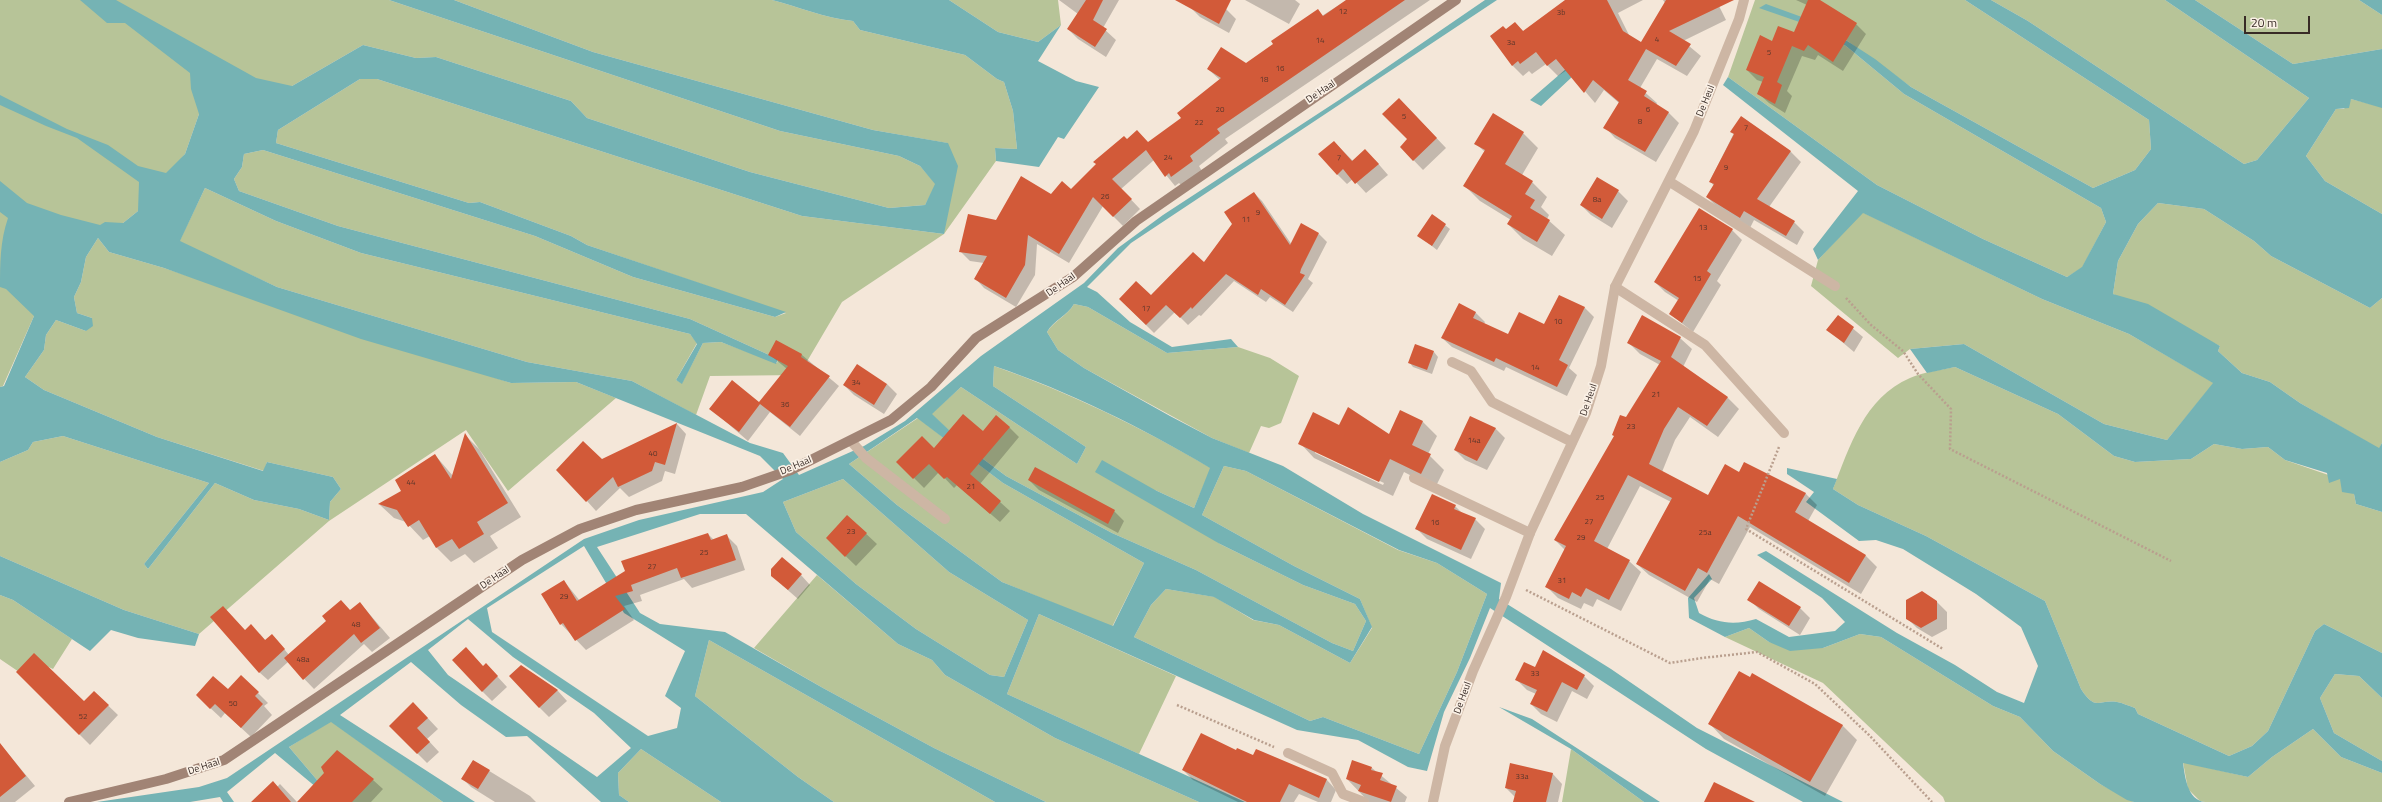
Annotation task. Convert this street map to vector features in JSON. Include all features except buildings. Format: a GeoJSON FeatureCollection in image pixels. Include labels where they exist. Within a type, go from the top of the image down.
{"type":"FeatureCollection","features":[{"type":"Feature","properties":{"kind":"street","name":"De Haal"},"geometry":{"type":"LineString","coordinates":[[69,802],[166,779],[224,760],[522,560],[580,529],[636,510],[742,487],[791,470],[853,443],[891,420],[931,387],[976,338],[1073,277],[1136,221],[1456,0]]}},
{"type":"Feature","properties":{"kind":"street","name":"De Heul"},"geometry":{"type":"LineString","coordinates":[[1433,802],[1445,746],[1473,671],[1512,583],[1530,533],[1586,413],[1600,366],[1615,287],[1670,182],[1694,131],[1739,19],[1744,0]]}},
{"type":"Feature","properties":{"kind":"street"},"geometry":{"type":"LineString","coordinates":[[1670,182],[1835,286]]}},
{"type":"Feature","properties":{"kind":"street"},"geometry":{"type":"LineString","coordinates":[[1615,287],[1705,346],[1784,433]]}},
{"type":"Feature","properties":{"kind":"street"},"geometry":{"type":"LineString","coordinates":[[1452,362],[1471,371],[1492,402],[1572,442]]}},
{"type":"Feature","properties":{"kind":"street"},"geometry":{"type":"LineString","coordinates":[[853,443],[866,458],[945,519]]}},
{"type":"Feature","properties":{"kind":"street"},"geometry":{"type":"LineString","coordinates":[[1414,478],[1530,533]]}},
{"type":"Feature","properties":{"kind":"street"},"geometry":{"type":"LineString","coordinates":[[1288,753],[1332,774],[1343,794],[1364,802]]}},
{"type":"Feature","properties":{"kind":"path"},"geometry":{"type":"LineString","coordinates":[[1835,286],[1871,325],[1902,351],[1918,374],[1952,409],[1950,449],[2171,561]]}},
{"type":"Feature","properties":{"kind":"path"},"geometry":{"type":"LineString","coordinates":[[1784,433],[1746,530],[1944,650]]}},
{"type":"Feature","properties":{"kind":"path"},"geometry":{"type":"LineString","coordinates":[[1512,583],[1670,663],[1757,652],[1815,684],[1869,735],[1932,802]]}},
{"type":"Feature","properties":{"kind":"path"},"geometry":{"type":"LineString","coordinates":[[1177,705],[1288,753]]}},
{"type":"Feature","properties":{"kind":"green space"},"geometry":{"type":"Polygon","coordinates":[[[0,0],[389,0],[780,131],[899,156],[920,166],[936,184],[925,205],[889,208],[750,172],[587,118],[571,101],[436,57],[416,58],[363,45],[292,86],[199,114],[185,154],[138,211],[123,223],[100,225],[34,316],[3,386],[0,387],[0,0]]]}},
{"type":"Feature","properties":{"kind":"green space"},"geometry":{"type":"Polygon","coordinates":[[[454,0],[772,0],[822,15],[853,21],[860,30],[965,55],[997,79],[1004,82],[1013,111],[1017,149],[995,148],[996,161],[944,234],[947,143],[873,130],[593,52],[454,0]]]}},
{"type":"Feature","properties":{"kind":"green space"},"geometry":{"type":"Polygon","coordinates":[[[949,0],[1058,0],[1061,25],[1038,42],[998,32],[949,0]]]}},
{"type":"Feature","properties":{"kind":"green space"},"geometry":{"type":"Polygon","coordinates":[[[1755,0],[1965,0],[2149,120],[2151,149],[2135,170],[2093,188],[1911,87],[1846,40],[1808,25],[1846,46],[1904,94],[2101,208],[2106,222],[2082,268],[2067,277],[1983,239],[1877,185],[1728,77],[1755,0]]]}},
{"type":"Feature","properties":{"kind":"green space"},"geometry":{"type":"Polygon","coordinates":[[[1991,0],[2165,0],[2309,98],[2257,160],[2244,164],[2028,21],[1991,0]]]}},
{"type":"Feature","properties":{"kind":"green space"},"geometry":{"type":"Polygon","coordinates":[[[2195,0],[2359,0],[2382,15],[2382,49],[2293,64],[2195,0]]]}},
{"type":"Feature","properties":{"kind":"green space"},"geometry":{"type":"Polygon","coordinates":[[[360,79],[377,79],[802,216],[944,234],[842,302],[799,375],[710,376],[696,415],[632,381],[527,362],[277,287],[179,242],[205,188],[276,221],[361,253],[690,334],[697,343],[676,380],[682,383],[703,343],[721,342],[777,363],[778,359],[690,319],[338,226],[239,191],[234,179],[242,167],[244,154],[263,150],[535,236],[633,277],[775,317],[786,313],[587,245],[571,236],[480,202],[469,203],[276,143],[278,130],[360,79]]]}},
{"type":"Feature","properties":{"kind":"green space"},"geometry":{"type":"Polygon","coordinates":[[[2351,99],[2382,107],[2382,214],[2325,181],[2306,156],[2336,109],[2344,109],[2351,99]]]}},
{"type":"Feature","properties":{"kind":"green space"},"geometry":{"type":"Polygon","coordinates":[[[2158,203],[2204,209],[2254,241],[2271,256],[2370,308],[2382,298],[2382,443],[2379,449],[2300,403],[2270,382],[2242,373],[2218,351],[2220,346],[2113,294],[2118,261],[2138,224],[2158,203]]]}},
{"type":"Feature","properties":{"kind":"green space"},"geometry":{"type":"Polygon","coordinates":[[[1862,212],[2042,299],[2129,334],[2214,383],[2167,440],[2104,424],[1964,344],[1910,349],[1898,358],[1811,286],[1818,260],[1862,212]]]}},
{"type":"Feature","properties":{"kind":"green space"},"geometry":{"type":"Polygon","coordinates":[[[98,238],[109,252],[164,268],[511,383],[576,382],[616,398],[508,491],[466,430],[329,521],[199,634],[124,610],[0,556],[0,462],[28,450],[33,442],[63,436],[209,483],[144,564],[148,569],[215,483],[254,500],[299,509],[329,520],[330,502],[341,489],[333,477],[267,462],[264,471],[157,437],[44,390],[25,377],[44,350],[46,335],[56,320],[86,331],[92,318],[77,313],[74,297],[81,282],[86,257],[98,238]]]}},
{"type":"Feature","properties":{"kind":"green space"},"geometry":{"type":"Polygon","coordinates":[[[1074,304],[1088,307],[1167,353],[1238,347],[1270,358],[1299,376],[1281,423],[1269,428],[1261,426],[1249,453],[1212,438],[1084,368],[1058,350],[1047,332],[1068,312],[1074,304]]]}},
{"type":"Feature","properties":{"kind":"green space"},"geometry":{"type":"Polygon","coordinates":[[[994,366],[1050,387],[1105,412],[1159,439],[1211,468],[1194,508],[1155,490],[1220,544],[1303,585],[1355,604],[1366,621],[1353,651],[1332,643],[1196,570],[1112,533],[1006,476],[967,447],[931,414],[961,387],[1077,464],[1086,447],[993,386],[994,366]]]}},
{"type":"Feature","properties":{"kind":"green space"},"geometry":{"type":"Polygon","coordinates":[[[1955,367],[2058,414],[2114,456],[2135,462],[2191,459],[2214,444],[2242,449],[2268,447],[2285,460],[2340,479],[2354,494],[2356,504],[2382,512],[2382,653],[2324,624],[2315,631],[2268,731],[2252,746],[2229,756],[2138,714],[2135,708],[2117,702],[2098,703],[2090,700],[2081,689],[2045,601],[1926,536],[1858,505],[1833,489],[1853,440],[1870,411],[1881,398],[1894,387],[1910,378],[1955,367]]]}},
{"type":"Feature","properties":{"kind":"green space"},"geometry":{"type":"Polygon","coordinates":[[[918,418],[1003,483],[1144,563],[1112,627],[1002,582],[897,505],[849,464],[918,418]]]}},
{"type":"Feature","properties":{"kind":"green space"},"geometry":{"type":"Polygon","coordinates":[[[1224,466],[1246,471],[1398,550],[1437,563],[1487,594],[1457,672],[1419,754],[1323,717],[1310,721],[1134,637],[1151,605],[1166,589],[1215,597],[1253,620],[1279,625],[1350,663],[1372,628],[1360,599],[1294,566],[1202,515],[1224,466]]]}},
{"type":"Feature","properties":{"kind":"green space"},"geometry":{"type":"Polygon","coordinates":[[[843,479],[949,572],[1028,620],[1004,677],[990,675],[916,629],[856,584],[796,532],[783,502],[843,479]]]}},
{"type":"Feature","properties":{"kind":"green space"},"geometry":{"type":"Polygon","coordinates":[[[817,575],[898,644],[932,660],[945,675],[1055,738],[1199,802],[1046,802],[934,748],[823,688],[754,648],[817,575]]]}},
{"type":"Feature","properties":{"kind":"green space"},"geometry":{"type":"Polygon","coordinates":[[[0,595],[13,600],[72,639],[53,669],[33,660],[22,674],[0,659],[0,595]]]}},
{"type":"Feature","properties":{"kind":"green space"},"geometry":{"type":"Polygon","coordinates":[[[1039,614],[1176,676],[1139,754],[1007,694],[1039,614]]]}},
{"type":"Feature","properties":{"kind":"green space"},"geometry":{"type":"Polygon","coordinates":[[[1749,628],[1769,642],[1823,648],[1860,634],[1881,637],[1993,706],[2020,717],[2053,751],[2100,784],[2134,802],[1945,802],[1943,797],[1823,683],[1725,637],[1749,628]]]}},
{"type":"Feature","properties":{"kind":"green space"},"geometry":{"type":"Polygon","coordinates":[[[709,640],[995,802],[834,802],[798,777],[695,696],[709,640]]]}},
{"type":"Feature","properties":{"kind":"green space"},"geometry":{"type":"Polygon","coordinates":[[[2335,674],[2359,676],[2382,698],[2382,761],[2334,733],[2320,698],[2335,674]]]}},
{"type":"Feature","properties":{"kind":"green space"},"geometry":{"type":"Polygon","coordinates":[[[331,721],[443,802],[349,802],[317,780],[289,747],[331,721]]]}},
{"type":"Feature","properties":{"kind":"green space"},"geometry":{"type":"Polygon","coordinates":[[[2313,729],[2341,757],[2382,773],[2382,802],[2205,802],[2200,801],[2188,789],[2183,762],[2248,777],[2272,757],[2313,729]]]}},
{"type":"Feature","properties":{"kind":"green space"},"geometry":{"type":"Polygon","coordinates":[[[641,749],[721,802],[629,802],[619,795],[618,773],[641,749]]]}},
{"type":"Feature","properties":{"kind":"green space"},"geometry":{"type":"Polygon","coordinates":[[[1571,749],[1644,802],[1562,802],[1571,749]]]}},
{"type":"Feature","properties":{"kind":"water"},"geometry":{"type":"Polygon","coordinates":[[[80,0],[116,0],[256,78],[292,86],[363,45],[416,58],[436,57],[571,101],[587,118],[750,172],[889,208],[925,205],[935,184],[920,166],[899,156],[780,131],[389,0],[454,0],[593,52],[873,130],[948,143],[958,166],[944,234],[802,216],[377,79],[360,79],[278,130],[276,143],[469,203],[480,202],[571,236],[587,245],[786,312],[775,317],[633,277],[535,236],[263,150],[244,154],[242,167],[234,179],[239,191],[338,226],[690,319],[778,359],[776,364],[721,342],[703,343],[682,384],[676,380],[697,344],[690,334],[361,253],[276,221],[205,188],[180,241],[277,287],[527,362],[632,381],[750,443],[783,453],[799,475],[864,446],[905,421],[981,356],[1084,283],[1118,248],[1163,215],[1339,100],[1485,0],[1497,0],[1131,243],[1087,287],[1097,292],[1130,322],[1172,347],[1231,339],[1238,347],[1167,353],[1088,307],[1074,304],[1068,312],[1053,324],[1047,332],[1058,350],[1084,368],[1170,416],[1212,438],[1283,466],[1363,514],[1501,583],[1499,599],[1611,669],[1697,728],[1843,802],[1803,802],[1706,749],[1490,608],[1470,658],[1444,712],[1427,771],[1408,767],[1358,740],[1297,730],[1039,614],[1007,694],[1245,802],[1199,802],[1055,738],[945,675],[932,660],[898,644],[746,514],[700,514],[597,547],[640,613],[660,624],[725,632],[823,688],[934,748],[1046,802],[995,802],[709,640],[695,696],[798,777],[834,802],[721,802],[641,749],[618,773],[619,795],[629,802],[601,802],[527,736],[506,737],[461,705],[411,662],[340,715],[475,802],[443,802],[331,722],[289,747],[317,780],[349,802],[334,802],[275,753],[227,792],[234,802],[223,802],[220,797],[190,802],[97,802],[199,787],[227,778],[584,539],[639,520],[763,492],[783,479],[760,456],[576,382],[511,383],[361,339],[164,268],[109,252],[98,238],[86,257],[81,282],[74,297],[77,313],[92,318],[93,326],[86,331],[56,320],[46,335],[44,350],[25,377],[44,390],[157,437],[263,471],[267,462],[333,477],[341,489],[330,502],[329,520],[299,509],[254,500],[215,483],[148,569],[144,564],[209,483],[63,436],[33,442],[28,450],[0,462],[0,387],[4,386],[34,316],[6,289],[0,287],[0,261],[5,227],[8,218],[0,212],[0,181],[27,203],[61,215],[100,225],[105,222],[123,223],[138,211],[139,182],[77,138],[0,105],[0,95],[67,129],[108,145],[138,166],[166,173],[185,154],[199,114],[191,89],[190,73],[125,23],[107,23],[80,0]],[[994,366],[993,386],[1086,447],[1077,464],[961,387],[932,414],[967,447],[1006,476],[1112,533],[1196,570],[1332,643],[1353,651],[1366,621],[1355,604],[1303,585],[1220,544],[1095,472],[1102,460],[1155,490],[1194,508],[1210,468],[1185,453],[1105,411],[1050,387],[994,366]],[[917,418],[849,464],[897,505],[1002,582],[1113,626],[1144,563],[1003,483],[917,418]],[[1224,466],[1202,515],[1294,566],[1360,599],[1372,627],[1350,663],[1279,625],[1254,620],[1214,597],[1166,589],[1151,605],[1134,637],[1310,721],[1323,717],[1419,754],[1457,672],[1487,594],[1437,563],[1399,550],[1246,471],[1224,466]],[[843,479],[783,502],[796,532],[856,584],[916,629],[990,675],[1004,677],[1028,620],[949,572],[843,479]],[[584,546],[487,608],[492,632],[648,736],[677,728],[681,708],[665,696],[685,651],[624,613],[584,546]],[[468,619],[428,650],[448,675],[597,777],[631,748],[594,713],[513,657],[468,619]]]}},
{"type":"Feature","properties":{"kind":"water"},"geometry":{"type":"Polygon","coordinates":[[[772,0],[949,0],[998,32],[1038,42],[1061,25],[1038,61],[1076,81],[1099,87],[1064,139],[1058,137],[1039,167],[996,161],[995,148],[1017,149],[1013,111],[1004,82],[997,79],[965,55],[860,30],[853,21],[822,15],[772,0]]]}},
{"type":"Feature","properties":{"kind":"water"},"geometry":{"type":"Polygon","coordinates":[[[1965,0],[1991,0],[2028,21],[2244,164],[2257,160],[2309,98],[2165,0],[2195,0],[2293,64],[2382,49],[2382,108],[2351,99],[2349,108],[2336,109],[2306,156],[2325,181],[2382,214],[2382,298],[2370,308],[2271,256],[2254,241],[2204,209],[2158,203],[2138,224],[2118,261],[2113,294],[2148,304],[2220,346],[2218,351],[2242,373],[2270,382],[2300,403],[2379,448],[2382,443],[2382,512],[2356,504],[2354,494],[2342,492],[2340,479],[2329,483],[2327,473],[2285,460],[2268,447],[2242,449],[2214,444],[2191,459],[2135,462],[2114,456],[2058,414],[1955,367],[1927,373],[1910,349],[1964,344],[2104,424],[2167,440],[2213,383],[2129,334],[2042,299],[1863,213],[1818,260],[1813,249],[1858,191],[1723,85],[1728,77],[1877,185],[1983,239],[2067,277],[2082,267],[2106,222],[2101,208],[1904,94],[1846,46],[1808,25],[1759,8],[1766,4],[1821,24],[1875,59],[1911,87],[2093,188],[2135,170],[2151,149],[2149,120],[1965,0]]]}},
{"type":"Feature","properties":{"kind":"water"},"geometry":{"type":"Polygon","coordinates":[[[2359,0],[2382,0],[2382,15],[2359,0]]]}},
{"type":"Feature","properties":{"kind":"water"},"geometry":{"type":"Polygon","coordinates":[[[1611,30],[1619,33],[1541,106],[1530,100],[1611,30]]]}},
{"type":"Feature","properties":{"kind":"water"},"geometry":{"type":"Polygon","coordinates":[[[1787,468],[1837,479],[1833,489],[1858,505],[1926,536],[2045,601],[2081,689],[2090,700],[2098,703],[2117,702],[2135,708],[2138,714],[2229,756],[2252,746],[2268,731],[2315,631],[2324,624],[2382,653],[2382,698],[2359,676],[2335,674],[2320,698],[2334,733],[2382,761],[2382,773],[2341,757],[2313,729],[2272,757],[2248,777],[2183,763],[2188,787],[2194,797],[2205,802],[2134,802],[2127,800],[2100,784],[2053,751],[2020,717],[1993,706],[1881,637],[1860,634],[1823,648],[1790,651],[1769,642],[1749,628],[1725,637],[1689,618],[1688,598],[1709,574],[1712,579],[1694,598],[1699,613],[1706,617],[1734,623],[1756,619],[1789,637],[1835,631],[1845,622],[1822,598],[1757,555],[1766,551],[1897,633],[1955,665],[1997,692],[2024,703],[2038,666],[2021,627],[1976,594],[1903,549],[1876,540],[1859,541],[1806,502],[1814,492],[1787,474],[1787,468]]]}},
{"type":"Feature","properties":{"kind":"water"},"geometry":{"type":"Polygon","coordinates":[[[0,556],[124,610],[199,634],[195,646],[138,638],[111,630],[90,651],[13,600],[0,595],[0,556]]]}},
{"type":"Feature","properties":{"kind":"water"},"geometry":{"type":"Polygon","coordinates":[[[1499,707],[1532,719],[1660,802],[1644,802],[1571,749],[1499,707]]]}}]}
